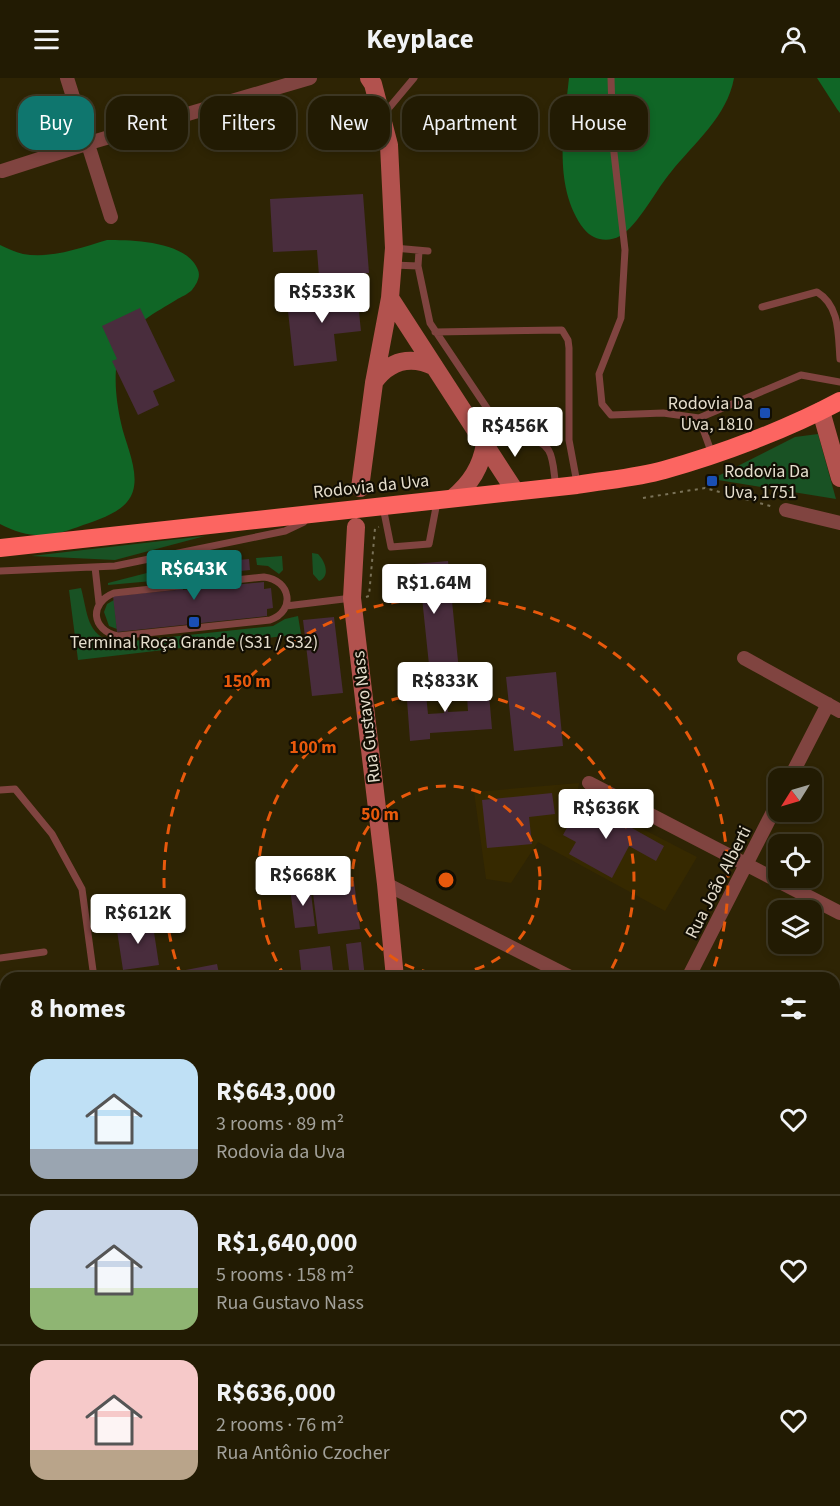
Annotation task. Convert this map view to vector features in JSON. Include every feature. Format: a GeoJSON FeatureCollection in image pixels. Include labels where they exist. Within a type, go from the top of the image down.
{"type":"FeatureCollection","features":[{"type":"Feature","properties":{"kind":"highway","name":"Rodovia da Uva"},"geometry":{"type":"LineString","coordinates":[[0,548],[556,487],[662,470],[763,435],[840,401]]}},
{"type":"Feature","properties":{"kind":"main road"},"geometry":{"type":"LineString","coordinates":[[369,78],[374,84],[377,96]]}},
{"type":"Feature","properties":{"kind":"main road"},"geometry":{"type":"LineString","coordinates":[[360,488],[374,382],[390,298],[393,257],[389,150]]}},
{"type":"Feature","properties":{"kind":"main road"},"geometry":{"type":"LineString","coordinates":[[390,298],[515,491]]}},
{"type":"Feature","properties":{"kind":"main road"},"geometry":{"type":"LineString","coordinates":[[382,340],[417,340]]}},
{"type":"Feature","properties":{"kind":"main road"},"geometry":{"type":"LineString","coordinates":[[382,340],[413,360]]}},
{"type":"Feature","properties":{"kind":"main road"},"geometry":{"type":"LineString","coordinates":[[374,382],[381,373],[401,361],[424,362],[435,368]]}},
{"type":"Feature","properties":{"kind":"main road"},"geometry":{"type":"LineString","coordinates":[[820,411],[840,478]]}},
{"type":"Feature","properties":{"kind":"main road"},"geometry":{"type":"LineString","coordinates":[[445,499],[469,484],[480,465],[485,444]]}},
{"type":"Feature","properties":{"kind":"main road","name":"Rua Gustavo Nass"},"geometry":{"type":"LineString","coordinates":[[356,527],[352,598],[394,972]]}},
{"type":"Feature","properties":{"kind":"street"},"geometry":{"type":"LineString","coordinates":[[67,78],[73,96]]}},
{"type":"Feature","properties":{"kind":"street"},"geometry":{"type":"LineString","coordinates":[[94,142],[310,78]]}},
{"type":"Feature","properties":{"kind":"street"},"geometry":{"type":"LineString","coordinates":[[2,171],[67,150]]}},
{"type":"Feature","properties":{"kind":"street"},"geometry":{"type":"LineString","coordinates":[[91,150],[111,218]]}},
{"type":"Feature","properties":{"kind":"street"},"geometry":{"type":"LineString","coordinates":[[786,510],[840,522]]}},
{"type":"Feature","properties":{"kind":"street"},"geometry":{"type":"LineString","coordinates":[[744,658],[834,708],[796,768]]}},
{"type":"Feature","properties":{"kind":"street"},"geometry":{"type":"LineString","coordinates":[[589,783],[840,913]]}},
{"type":"Feature","properties":{"kind":"street","name":"Rua João Alberti"},"geometry":{"type":"LineString","coordinates":[[691,972],[768,822]]}},
{"type":"Feature","properties":{"kind":"street"},"geometry":{"type":"LineString","coordinates":[[386,884],[560,972]]}},
{"type":"Feature","properties":{"kind":"lane"},"geometry":{"type":"LineString","coordinates":[[390,106],[414,78]]}},
{"type":"Feature","properties":{"kind":"lane"},"geometry":{"type":"LineString","coordinates":[[611,78],[613,144],[626,250],[621,318],[599,374],[602,404],[611,415],[663,413],[699,418],[801,375],[840,382]]}},
{"type":"Feature","properties":{"kind":"lane"},"geometry":{"type":"LineString","coordinates":[[419,251],[418,266],[426,308],[435,332],[498,426],[507,435],[534,440],[548,447],[556,487]]}},
{"type":"Feature","properties":{"kind":"lane"},"geometry":{"type":"LineString","coordinates":[[393,257],[428,251]]}},
{"type":"Feature","properties":{"kind":"lane"},"geometry":{"type":"LineString","coordinates":[[393,257],[418,266]]}},
{"type":"Feature","properties":{"kind":"lane"},"geometry":{"type":"LineString","coordinates":[[762,307],[817,292],[827,298],[837,322],[840,359]]}},
{"type":"Feature","properties":{"kind":"lane"},"geometry":{"type":"LineString","coordinates":[[435,332],[562,330],[566,334],[569,348],[569,440],[577,484]]}},
{"type":"Feature","properties":{"kind":"lane"},"geometry":{"type":"LineString","coordinates":[[699,418],[712,454]]}},
{"type":"Feature","properties":{"kind":"lane"},"geometry":{"type":"LineString","coordinates":[[383,505],[391,548],[429,544],[445,499]]}},
{"type":"Feature","properties":{"kind":"lane"},"geometry":{"type":"LineString","coordinates":[[0,571],[115,566],[285,531],[325,512]]}},
{"type":"Feature","properties":{"kind":"lane"},"geometry":{"type":"LineString","coordinates":[[95,567],[99,603]]}},
{"type":"Feature","properties":{"kind":"lane"},"geometry":{"type":"LineString","coordinates":[[264,577],[271,578],[283,586],[286,592],[286,606],[280,615],[270,620],[118,636],[109,634],[97,621],[96,611],[99,603],[106,596],[114,593],[264,577]]}},
{"type":"Feature","properties":{"kind":"lane"},"geometry":{"type":"LineString","coordinates":[[286,606],[352,598]]}},
{"type":"Feature","properties":{"kind":"lane"},"geometry":{"type":"LineString","coordinates":[[0,790],[15,789],[52,834],[82,890],[93,972]]}},
{"type":"Feature","properties":{"kind":"lane"},"geometry":{"type":"LineString","coordinates":[[0,958],[44,952]]}},
{"type":"Feature","properties":{"kind":"path"},"geometry":{"type":"LineString","coordinates":[[642,498],[705,488],[786,510]]}},
{"type":"Feature","properties":{"kind":"path"},"geometry":{"type":"LineString","coordinates":[[352,598],[369,596],[375,528],[387,526]]}},
{"type":"Feature","properties":{"kind":"shaded area"},"geometry":{"type":"Polygon","coordinates":[[[579,783],[577,795],[697,857],[665,911],[538,842],[511,883],[486,879],[474,792],[579,783]]]}},
{"type":"Feature","properties":{"kind":"green space"},"geometry":{"type":"Polygon","coordinates":[[[569,78],[734,78],[724,105],[708,129],[680,161],[634,224],[620,236],[610,239],[600,239],[588,233],[574,212],[567,194],[563,150],[648,150],[648,96],[567,96],[569,78]]]}},
{"type":"Feature","properties":{"kind":"green space"},"geometry":{"type":"Polygon","coordinates":[[[817,78],[840,78],[840,113],[837,109],[817,78]]]}},
{"type":"Feature","properties":{"kind":"green space"},"geometry":{"type":"Polygon","coordinates":[[[107,240],[144,242],[171,248],[192,260],[199,273],[195,286],[190,291],[153,314],[131,332],[125,339],[118,356],[116,395],[121,423],[133,464],[132,494],[122,507],[111,514],[67,531],[39,535],[10,529],[0,524],[0,245],[23,254],[44,255],[65,252],[107,240]]]}},
{"type":"Feature","properties":{"kind":"green space"},"geometry":{"type":"Polygon","coordinates":[[[818,434],[836,499],[712,479],[795,437],[818,434]]]}},
{"type":"Feature","properties":{"kind":"green space"},"geometry":{"type":"Polygon","coordinates":[[[205,536],[115,560],[31,556],[205,536]]]}},
{"type":"Feature","properties":{"kind":"green space"},"geometry":{"type":"Polygon","coordinates":[[[312,553],[318,554],[326,568],[325,576],[319,581],[313,574],[312,553]]]}},
{"type":"Feature","properties":{"kind":"green space"},"geometry":{"type":"Polygon","coordinates":[[[282,556],[283,570],[279,574],[268,566],[257,565],[256,558],[282,556]]]}},
{"type":"Feature","properties":{"kind":"green space"},"geometry":{"type":"Polygon","coordinates":[[[174,566],[175,579],[108,585],[108,583],[174,566]]]}},
{"type":"Feature","properties":{"kind":"green space"},"geometry":{"type":"Polygon","coordinates":[[[81,588],[93,628],[105,639],[114,643],[273,626],[285,619],[298,616],[301,634],[78,660],[69,590],[81,588]]]}},
{"type":"Feature","properties":{"kind":"green space"},"geometry":{"type":"Polygon","coordinates":[[[114,600],[117,629],[109,626],[104,612],[107,604],[114,600]]]}},
{"type":"Feature","properties":{"kind":"building"},"geometry":{"type":"Polygon","coordinates":[[[363,194],[369,273],[319,276],[317,250],[273,252],[270,199],[363,194]]]}},
{"type":"Feature","properties":{"kind":"building"},"geometry":{"type":"Polygon","coordinates":[[[356,284],[361,331],[334,334],[337,361],[294,366],[287,302],[319,299],[318,289],[356,284]]]}},
{"type":"Feature","properties":{"kind":"building"},"geometry":{"type":"Polygon","coordinates":[[[140,308],[175,381],[153,391],[159,405],[138,415],[112,361],[117,359],[102,326],[140,308]]]}},
{"type":"Feature","properties":{"kind":"building"},"geometry":{"type":"Polygon","coordinates":[[[249,559],[250,570],[182,577],[183,590],[264,582],[264,589],[271,588],[273,608],[267,609],[267,616],[117,632],[113,596],[176,590],[174,566],[249,559]]]}},
{"type":"Feature","properties":{"kind":"building"},"geometry":{"type":"Polygon","coordinates":[[[448,561],[460,681],[431,684],[421,588],[395,591],[392,566],[448,561]]]}},
{"type":"Feature","properties":{"kind":"building"},"geometry":{"type":"Polygon","coordinates":[[[334,617],[343,693],[312,696],[303,620],[334,617]]]}},
{"type":"Feature","properties":{"kind":"building"},"geometry":{"type":"Polygon","coordinates":[[[556,672],[563,746],[514,751],[506,677],[556,672]]]}},
{"type":"Feature","properties":{"kind":"building"},"geometry":{"type":"Polygon","coordinates":[[[450,684],[451,693],[446,693],[448,712],[468,711],[467,696],[489,694],[492,729],[430,733],[430,739],[410,741],[406,686],[425,685],[428,714],[444,713],[442,694],[430,694],[429,685],[450,684]]]}},
{"type":"Feature","properties":{"kind":"building"},"geometry":{"type":"Polygon","coordinates":[[[552,793],[555,814],[529,817],[532,844],[487,848],[482,800],[552,793]]]}},
{"type":"Feature","properties":{"kind":"building"},"geometry":{"type":"Polygon","coordinates":[[[582,800],[664,846],[656,861],[629,846],[612,878],[569,854],[576,842],[563,835],[582,800]]]}},
{"type":"Feature","properties":{"kind":"building"},"geometry":{"type":"Polygon","coordinates":[[[354,881],[360,929],[318,934],[312,885],[354,881]]]}},
{"type":"Feature","properties":{"kind":"building"},"geometry":{"type":"Polygon","coordinates":[[[310,885],[315,926],[295,928],[290,888],[310,885]]]}},
{"type":"Feature","properties":{"kind":"building"},"geometry":{"type":"Polygon","coordinates":[[[152,919],[159,965],[123,970],[116,924],[152,919]]]}},
{"type":"Feature","properties":{"kind":"building"},"geometry":{"type":"Polygon","coordinates":[[[361,942],[364,972],[349,972],[346,944],[361,942]]]}},
{"type":"Feature","properties":{"kind":"building"},"geometry":{"type":"Polygon","coordinates":[[[330,946],[333,972],[301,972],[299,950],[330,946]]]}},
{"type":"Feature","properties":{"kind":"building"},"geometry":{"type":"Polygon","coordinates":[[[217,964],[219,972],[175,972],[217,964]]]}},
{"type":"Feature","properties":{"kind":"place","name":"Rodovia Da Uva, 1810"},"geometry":{"type":"Point","coordinates":[765,413]}},
{"type":"Feature","properties":{"kind":"place","name":"Rodovia Da Uva, 1751"},"geometry":{"type":"Point","coordinates":[712,481]}},
{"type":"Feature","properties":{"kind":"place","name":"Terminal Roça Grande (S31 / S32)"},"geometry":{"type":"Point","coordinates":[194,622]}}]}
